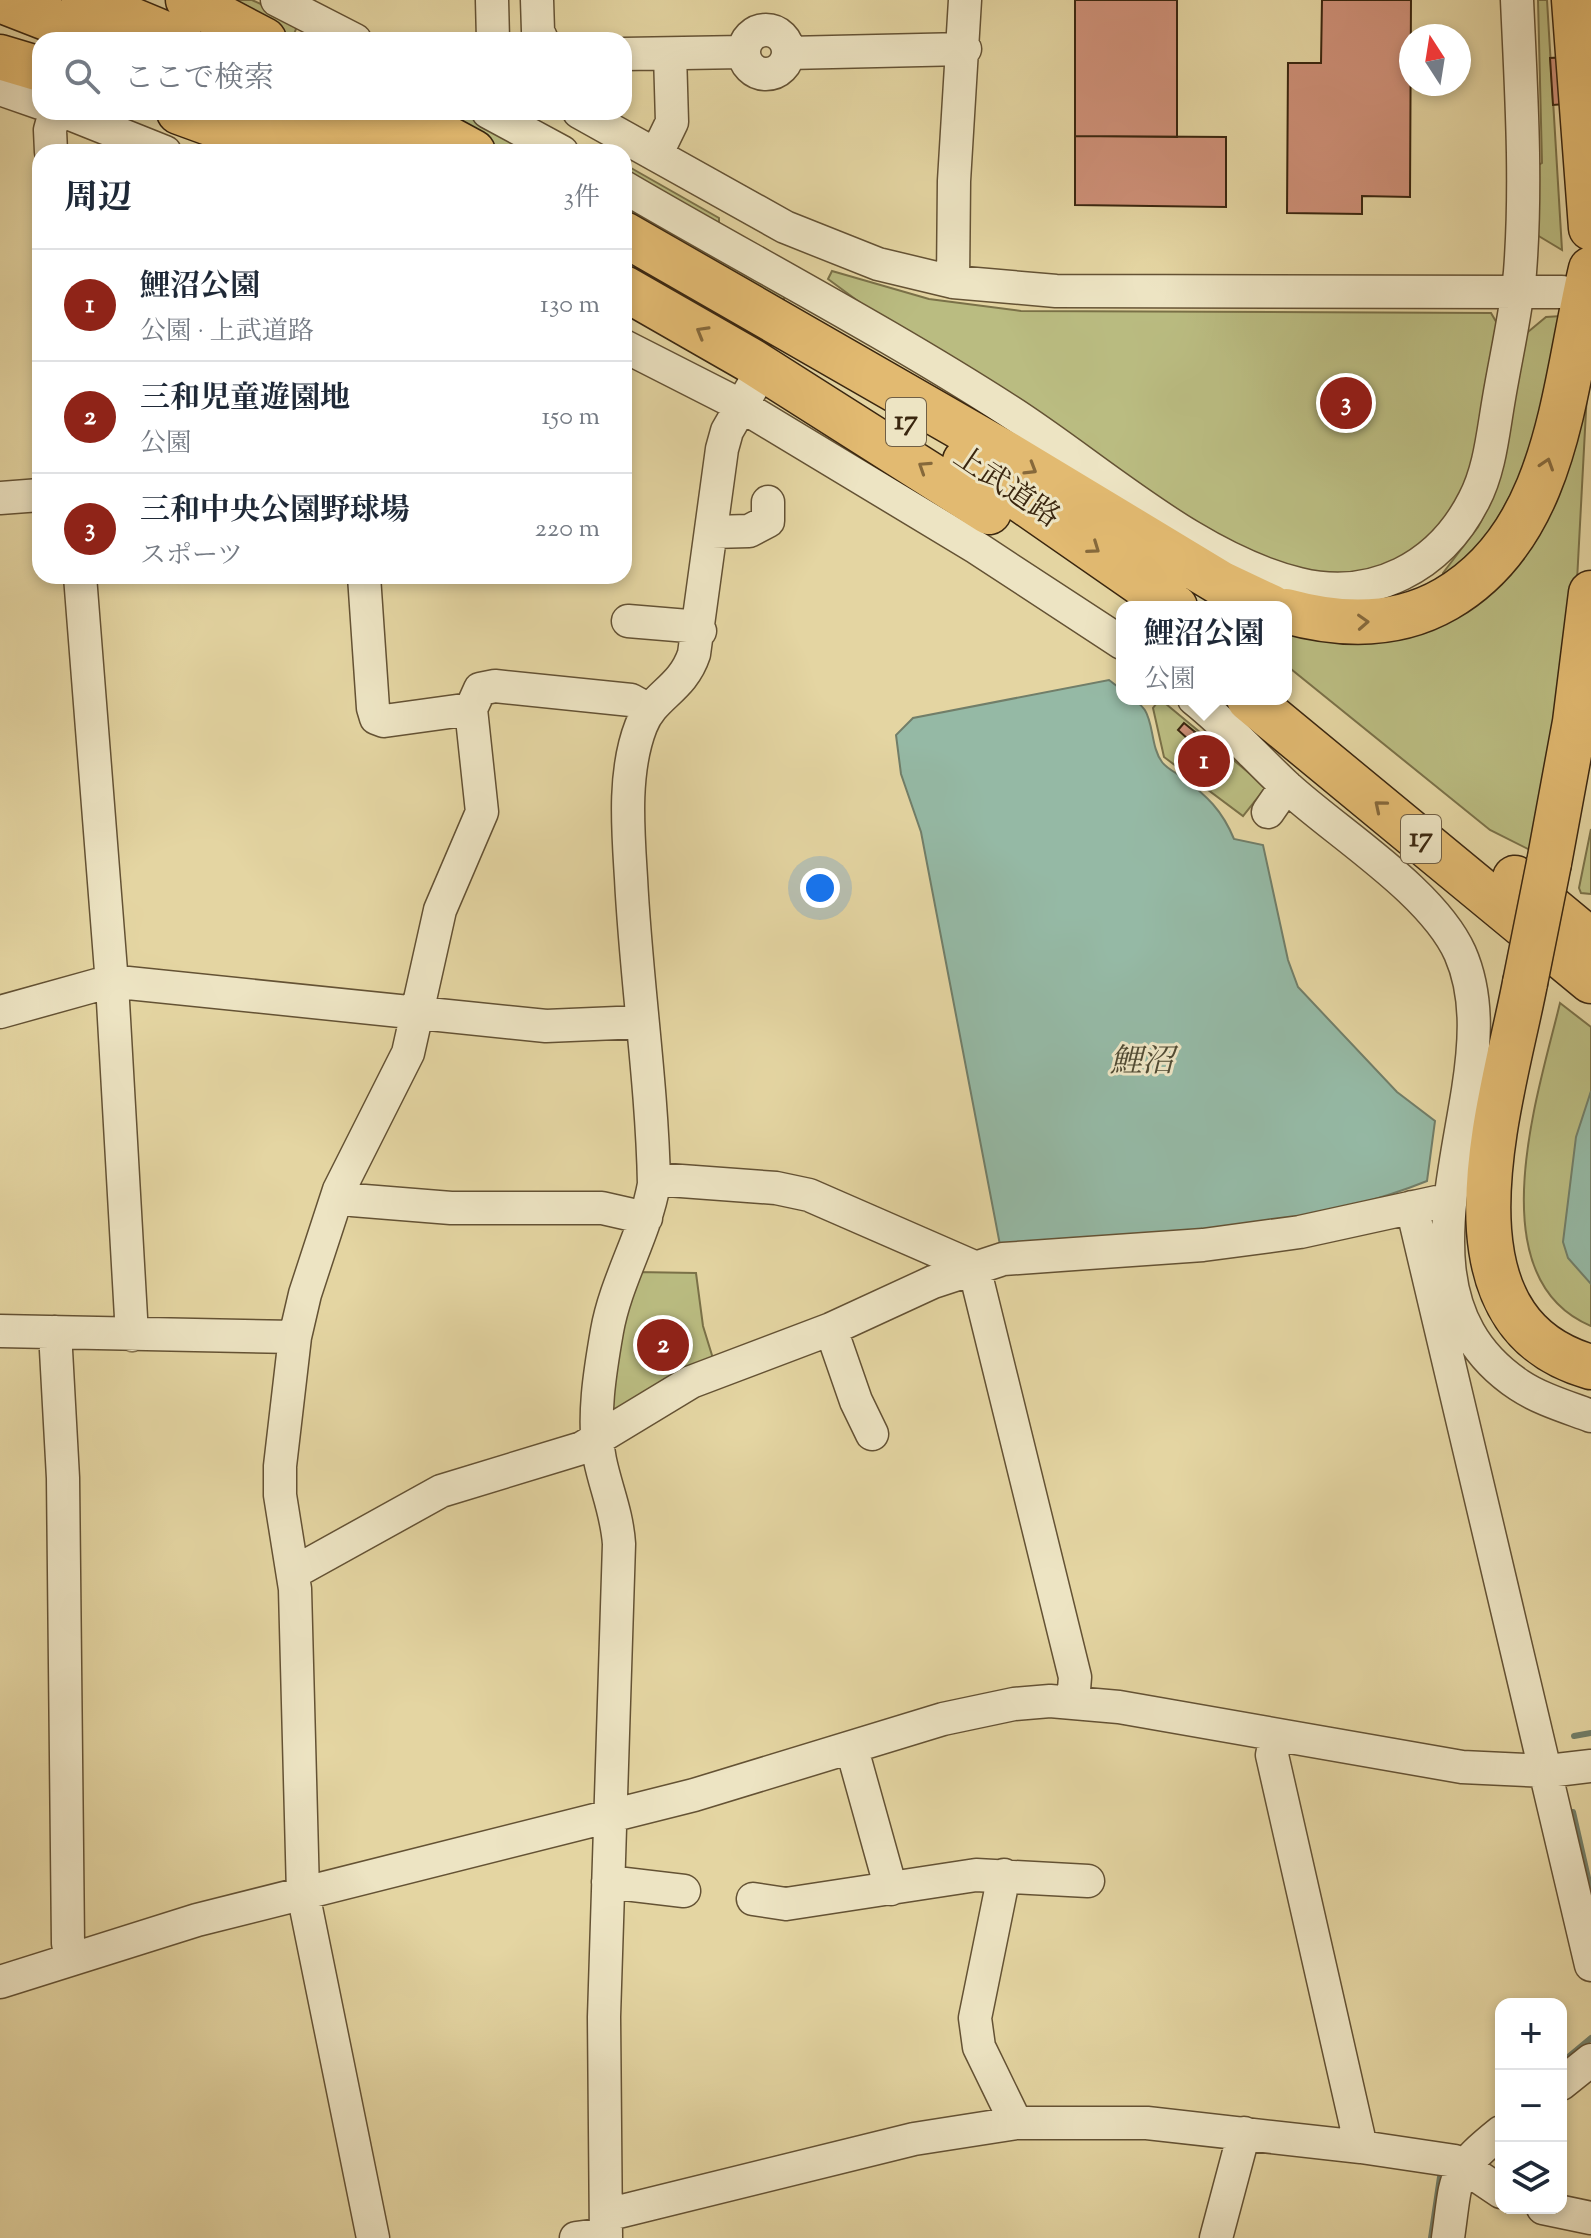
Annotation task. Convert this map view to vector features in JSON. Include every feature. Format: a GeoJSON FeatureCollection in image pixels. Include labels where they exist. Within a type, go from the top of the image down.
{"type":"FeatureCollection","features":[{"type":"Feature","properties":{"kind":"highway"},"geometry":{"type":"LineString","coordinates":[[0,0],[82,32]]}},
{"type":"Feature","properties":{"kind":"highway"},"geometry":{"type":"LineString","coordinates":[[84,0],[161,32]]}},
{"type":"Feature","properties":{"kind":"highway"},"geometry":{"type":"LineString","coordinates":[[188,0],[249,32]]}},
{"type":"Feature","properties":{"kind":"highway"},"geometry":{"type":"LineString","coordinates":[[1574,0],[1591,228]]}},
{"type":"Feature","properties":{"kind":"highway"},"geometry":{"type":"LineString","coordinates":[[0,57],[32,67]]}},
{"type":"Feature","properties":{"kind":"highway"},"geometry":{"type":"LineString","coordinates":[[201,120],[267,144]]}},
{"type":"Feature","properties":{"kind":"highway"},"geometry":{"type":"LineString","coordinates":[[290,120],[342,144]]}},
{"type":"Feature","properties":{"kind":"highway"},"geometry":{"type":"LineString","coordinates":[[358,120],[408,144]]}},
{"type":"Feature","properties":{"kind":"highway"},"geometry":{"type":"LineString","coordinates":[[414,120],[458,144]]}},
{"type":"Feature","properties":{"kind":"highway"},"geometry":{"type":"LineString","coordinates":[[632,240],[807,337],[1222,584],[1258,601]]}},
{"type":"Feature","properties":{"kind":"highway"},"geometry":{"type":"LineString","coordinates":[[632,243],[691,292]]}},
{"type":"Feature","properties":{"kind":"highway"},"geometry":{"type":"LineString","coordinates":[[1292,612],[1346,623],[1389,620],[1412,614],[1469,585],[1503,551],[1534,500],[1549,457],[1577,281]]}},
{"type":"Feature","properties":{"kind":"highway","name":"上武道路"},"geometry":{"type":"LineString","coordinates":[[632,283],[691,292],[931,438],[1166,601]]}},
{"type":"Feature","properties":{"kind":"highway","name":"上武道路"},"geometry":{"type":"LineString","coordinates":[[632,285],[933,473],[1117,601]]}},
{"type":"Feature","properties":{"kind":"highway"},"geometry":{"type":"LineString","coordinates":[[1557,870],[1591,593]]}},
{"type":"Feature","properties":{"kind":"highway","name":"17"},"geometry":{"type":"LineString","coordinates":[[1292,697],[1591,941]]}},
{"type":"Feature","properties":{"kind":"highway","name":"17"},"geometry":{"type":"LineString","coordinates":[[1256,705],[1591,981]]}},
{"type":"Feature","properties":{"kind":"highway"},"geometry":{"type":"LineString","coordinates":[[1591,739],[1557,870],[1533,990],[1487,1185],[1489,1245],[1500,1288],[1526,1326],[1563,1356],[1591,1367]]}},
{"type":"Feature","properties":{"kind":"highway"},"geometry":{"type":"LineString","coordinates":[[1446,861],[1591,1006]]}},
{"type":"Feature","properties":{"kind":"highway"},"geometry":{"type":"LineString","coordinates":[[1533,990],[1509,1171],[1507,1202],[1511,1250],[1519,1275],[1542,1310],[1559,1327],[1591,1344]]}},
{"type":"Feature","properties":{"kind":"street"},"geometry":{"type":"LineString","coordinates":[[277,0],[310,29]]}},
{"type":"Feature","properties":{"kind":"street"},"geometry":{"type":"LineString","coordinates":[[492,0],[493,32]]}},
{"type":"Feature","properties":{"kind":"street"},"geometry":{"type":"LineString","coordinates":[[537,0],[538,32]]}},
{"type":"Feature","properties":{"kind":"street"},"geometry":{"type":"LineString","coordinates":[[953,282],[954,181],[965,49],[965,0]]}},
{"type":"Feature","properties":{"kind":"street"},"geometry":{"type":"LineString","coordinates":[[632,192],[802,306],[991,399],[1140,503],[1236,560],[1285,580],[1339,589],[1389,580],[1423,563],[1448,541],[1482,484],[1517,293],[1521,228],[1517,0]]}},
{"type":"Feature","properties":{"kind":"street"},"geometry":{"type":"LineString","coordinates":[[632,54],[743,52],[749,68],[762,75],[782,68],[788,53],[965,49]]}},
{"type":"Feature","properties":{"kind":"street"},"geometry":{"type":"LineString","coordinates":[[656,155],[672,122],[670,54]]}},
{"type":"Feature","properties":{"kind":"street"},"geometry":{"type":"LineString","coordinates":[[0,89],[32,100]]}},
{"type":"Feature","properties":{"kind":"street"},"geometry":{"type":"LineString","coordinates":[[51,144],[53,120]]}},
{"type":"Feature","properties":{"kind":"street"},"geometry":{"type":"LineString","coordinates":[[85,120],[145,144]]}},
{"type":"Feature","properties":{"kind":"street"},"geometry":{"type":"LineString","coordinates":[[503,120],[547,144]]}},
{"type":"Feature","properties":{"kind":"street"},"geometry":{"type":"LineString","coordinates":[[587,120],[610,142]]}},
{"type":"Feature","properties":{"kind":"street"},"geometry":{"type":"LineString","coordinates":[[632,148],[656,155],[798,232],[878,264],[953,282],[1056,291],[1517,293],[1577,281]]}},
{"type":"Feature","properties":{"kind":"street"},"geometry":{"type":"LineString","coordinates":[[632,349],[747,395],[1116,639]]}},
{"type":"Feature","properties":{"kind":"street"},"geometry":{"type":"LineString","coordinates":[[747,395],[722,449],[700,631],[689,671],[649,710],[640,727],[629,812],[654,1179],[646,1218],[617,1291],[607,1330],[598,1440],[601,1462],[614,1500],[619,1544],[599,2231],[852,2153],[1016,2123],[1114,2121],[1361,2147],[1463,2164],[1495,2188]]}},
{"type":"Feature","properties":{"kind":"street"},"geometry":{"type":"LineString","coordinates":[[0,498],[32,496]]}},
{"type":"Feature","properties":{"kind":"street"},"geometry":{"type":"LineString","coordinates":[[712,532],[761,528],[768,521],[768,502]]}},
{"type":"Feature","properties":{"kind":"street"},"geometry":{"type":"LineString","coordinates":[[81,584],[112,984],[132,1335]]}},
{"type":"Feature","properties":{"kind":"street"},"geometry":{"type":"LineString","coordinates":[[365,584],[376,718],[384,721],[471,709]]}},
{"type":"Feature","properties":{"kind":"street"},"geometry":{"type":"LineString","coordinates":[[628,621],[688,626],[700,631]]}},
{"type":"Feature","properties":{"kind":"street"},"geometry":{"type":"LineString","coordinates":[[373,2238],[303,1893],[293,1573],[280,1495],[295,1337],[320,1242],[339,1190],[408,1053],[440,910],[482,812],[471,709],[480,689],[495,686],[631,700],[649,710]]}},
{"type":"Feature","properties":{"kind":"street"},"geometry":{"type":"LineString","coordinates":[[1199,705],[1277,799],[1423,903],[1459,952],[1472,997],[1474,1050],[1450,1203],[1446,1248],[1448,1276],[1466,1327],[1489,1359],[1521,1387],[1591,1416]]}},
{"type":"Feature","properties":{"kind":"street"},"geometry":{"type":"LineString","coordinates":[[0,1012],[112,984],[416,1010],[546,1026],[641,1022]]}},
{"type":"Feature","properties":{"kind":"street"},"geometry":{"type":"LineString","coordinates":[[654,1179],[776,1188],[809,1195],[974,1267]]}},
{"type":"Feature","properties":{"kind":"street"},"geometry":{"type":"LineString","coordinates":[[339,1190],[352,1200],[451,1208],[602,1208],[646,1218]]}},
{"type":"Feature","properties":{"kind":"street"},"geometry":{"type":"LineString","coordinates":[[293,1573],[441,1491],[598,1440],[691,1382],[831,1329],[974,1267],[1003,1259],[1203,1245],[1287,1234],[1412,1207],[1450,1203]]}},
{"type":"Feature","properties":{"kind":"street"},"geometry":{"type":"LineString","coordinates":[[1412,1207],[1416,1235],[1548,1771],[1591,1965]]}},
{"type":"Feature","properties":{"kind":"street"},"geometry":{"type":"LineString","coordinates":[[974,1267],[1075,1677],[1073,1702]]}},
{"type":"Feature","properties":{"kind":"street"},"geometry":{"type":"LineString","coordinates":[[831,1329],[856,1401],[872,1434]]}},
{"type":"Feature","properties":{"kind":"street"},"geometry":{"type":"LineString","coordinates":[[0,1331],[295,1337]]}},
{"type":"Feature","properties":{"kind":"street"},"geometry":{"type":"LineString","coordinates":[[55,1332],[63,1478],[68,1943],[71,1958]]}},
{"type":"Feature","properties":{"kind":"street"},"geometry":{"type":"LineString","coordinates":[[0,1982],[197,1920],[610,1815],[852,1749],[986,1708],[1073,1702],[1174,1716],[1462,1767],[1548,1771],[1591,1766]]}},
{"type":"Feature","properties":{"kind":"street"},"geometry":{"type":"LineString","coordinates":[[1276,1736],[1272,1755],[1361,2147]]}},
{"type":"Feature","properties":{"kind":"street"},"geometry":{"type":"LineString","coordinates":[[852,1749],[891,1889]]}},
{"type":"Feature","properties":{"kind":"street"},"geometry":{"type":"LineString","coordinates":[[753,1899],[786,1904],[976,1875],[1088,1881]]}},
{"type":"Feature","properties":{"kind":"street"},"geometry":{"type":"LineString","coordinates":[[1004,1875],[975,2018],[975,2036],[1016,2123]]}},
{"type":"Feature","properties":{"kind":"street"},"geometry":{"type":"LineString","coordinates":[[608,1882],[684,1891]]}},
{"type":"Feature","properties":{"kind":"street"},"geometry":{"type":"LineString","coordinates":[[1567,2079],[1591,2060]]}},
{"type":"Feature","properties":{"kind":"street"},"geometry":{"type":"LineString","coordinates":[[1216,2238],[1244,2133]]}},
{"type":"Feature","properties":{"kind":"street"},"geometry":{"type":"LineString","coordinates":[[1448,2238],[1457,2174],[1463,2164],[1495,2137]]}},
{"type":"Feature","properties":{"kind":"street"},"geometry":{"type":"LineString","coordinates":[[1567,2213],[1591,2218]]}},
{"type":"Feature","properties":{"kind":"green space"},"geometry":{"type":"Polygon","coordinates":[[[214,0],[252,0],[293,19],[295,32],[276,32],[214,0]]]}},
{"type":"Feature","properties":{"kind":"green space"},"geometry":{"type":"Polygon","coordinates":[[[1538,0],[1547,0],[1562,250],[1532,232],[1531,169],[1542,163],[1538,0]]]}},
{"type":"Feature","properties":{"kind":"green space"},"geometry":{"type":"Polygon","coordinates":[[[441,120],[484,120],[528,144],[484,144],[441,120]]]}},
{"type":"Feature","properties":{"kind":"green space"},"geometry":{"type":"Polygon","coordinates":[[[632,169],[719,218],[719,225],[632,180],[632,169]]]}},
{"type":"Feature","properties":{"kind":"green space"},"geometry":{"type":"Polygon","coordinates":[[[632,201],[785,296],[781,308],[632,225],[632,201]]]}},
{"type":"Feature","properties":{"kind":"green space"},"geometry":{"type":"Polygon","coordinates":[[[832,271],[929,299],[1021,311],[1491,313],[1498,325],[1468,491],[1419,554],[1345,578],[1275,566],[1173,509],[866,307],[828,279],[832,271]]]}},
{"type":"Feature","properties":{"kind":"green space"},"geometry":{"type":"Polygon","coordinates":[[[1561,316],[1556,374],[1515,506],[1447,581],[1443,573],[1478,527],[1494,494],[1523,336],[1546,317],[1561,316]]]}},
{"type":"Feature","properties":{"kind":"green space"},"geometry":{"type":"Polygon","coordinates":[[[1589,354],[1577,581],[1536,853],[1490,830],[1292,670],[1292,623],[1444,615],[1589,354]]]}},
{"type":"Feature","properties":{"kind":"green space"},"geometry":{"type":"Polygon","coordinates":[[[1155,705],[1167,705],[1266,787],[1243,816],[1164,757],[1153,708],[1155,705]]]}},
{"type":"Feature","properties":{"kind":"green space"},"geometry":{"type":"Polygon","coordinates":[[[1591,829],[1591,894],[1581,893],[1579,888],[1591,829]]]}},
{"type":"Feature","properties":{"kind":"green space"},"geometry":{"type":"Polygon","coordinates":[[[1560,1003],[1591,1027],[1591,1326],[1556,1302],[1535,1268],[1525,1226],[1524,1180],[1530,1131],[1560,1003]]]}},
{"type":"Feature","properties":{"kind":"green space"},"geometry":{"type":"Polygon","coordinates":[[[636,1272],[696,1273],[703,1326],[715,1365],[609,1420],[618,1336],[636,1272]]]}},
{"type":"Feature","properties":{"kind":"water","name":"鯉沼"},"geometry":{"type":"Polygon","coordinates":[[[1109,680],[1116,685],[1116,705],[1142,706],[1147,713],[1157,753],[1164,764],[1213,804],[1234,839],[1263,845],[1288,960],[1298,987],[1397,1092],[1435,1121],[1427,1181],[1376,1199],[1270,1222],[1162,1234],[1000,1245],[921,832],[901,774],[896,735],[913,718],[1109,680]]]}},
{"type":"Feature","properties":{"kind":"water"},"geometry":{"type":"Polygon","coordinates":[[[1591,1091],[1591,1284],[1568,1258],[1563,1242],[1576,1137],[1591,1091]]]}},
{"type":"Feature","properties":{"kind":"building"},"geometry":{"type":"Polygon","coordinates":[[[1075,0],[1177,0],[1177,137],[1075,136],[1075,0]]]}},
{"type":"Feature","properties":{"kind":"building"},"geometry":{"type":"Polygon","coordinates":[[[1322,0],[1411,0],[1411,24],[1399,24],[1399,96],[1411,96],[1410,197],[1362,196],[1362,214],[1287,213],[1288,63],[1321,63],[1322,0]]]}},
{"type":"Feature","properties":{"kind":"building"},"geometry":{"type":"Polygon","coordinates":[[[1591,56],[1591,102],[1553,105],[1550,58],[1591,56]]]}},
{"type":"Feature","properties":{"kind":"building"},"geometry":{"type":"Polygon","coordinates":[[[1075,136],[1226,137],[1226,207],[1075,205],[1075,136]]]}},
{"type":"Feature","properties":{"kind":"building"},"geometry":{"type":"Polygon","coordinates":[[[1184,723],[1195,732],[1189,740],[1178,730],[1184,723]]]}},
{"type":"Feature","properties":{"kind":"waterway"},"geometry":{"type":"LineString","coordinates":[[1574,1736],[1591,1733]]}},
{"type":"Feature","properties":{"kind":"waterway"},"geometry":{"type":"LineString","coordinates":[[1573,1812],[1591,1891]]}},
{"type":"Feature","properties":{"kind":"waterway"},"geometry":{"type":"LineString","coordinates":[[1567,2058],[1591,2038]]}},
{"type":"Feature","properties":{"kind":"waterway"},"geometry":{"type":"LineString","coordinates":[[1431,2238],[1440,2177]]}},
{"type":"Feature","properties":{"kind":"place","name":"三和中央公園野球場"},"geometry":{"type":"Point","coordinates":[1346,403]}},
{"type":"Feature","properties":{"kind":"place","name":"鯉沼公園"},"geometry":{"type":"Point","coordinates":[1204,761]}},
{"type":"Feature","properties":{"kind":"place","name":"三和児童遊園地"},"geometry":{"type":"Point","coordinates":[663,1345]}}]}
